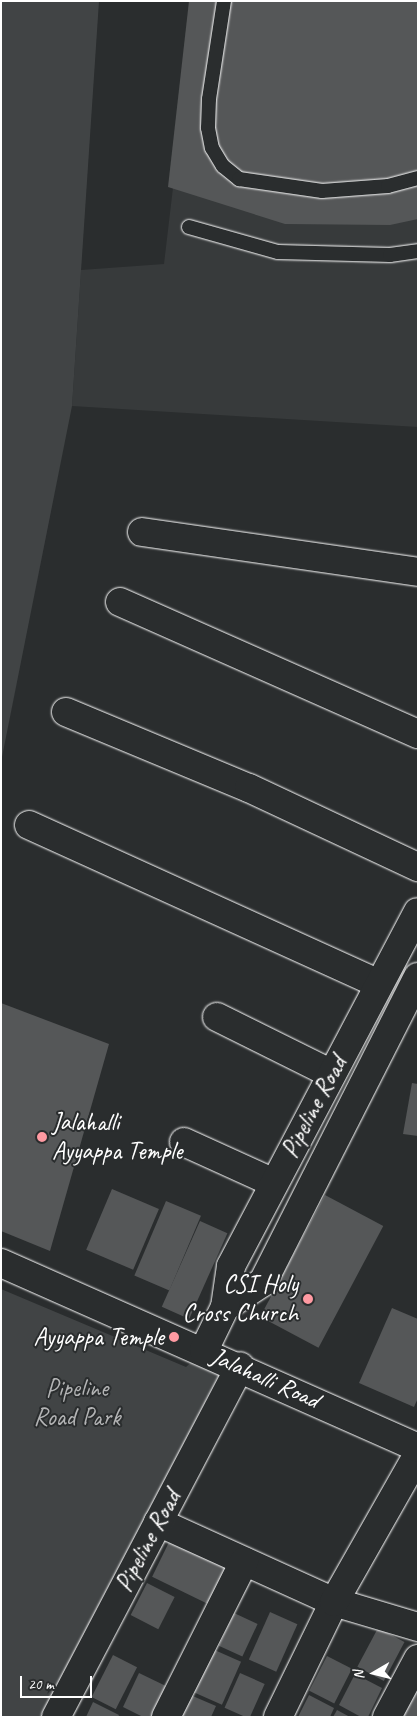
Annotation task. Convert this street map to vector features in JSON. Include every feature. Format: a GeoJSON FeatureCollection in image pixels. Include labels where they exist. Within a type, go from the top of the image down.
{"type":"FeatureCollection","features":[{"type":"Feature","properties":{"kind":"street"},"geometry":{"type":"LineString","coordinates":[[142,532],[418,572]]}},
{"type":"Feature","properties":{"kind":"street"},"geometry":{"type":"LineString","coordinates":[[120,602],[418,734]]}},
{"type":"Feature","properties":{"kind":"street"},"geometry":{"type":"LineString","coordinates":[[66,712],[249,788],[418,867]]}},
{"type":"Feature","properties":{"kind":"street"},"geometry":{"type":"LineString","coordinates":[[29,825],[379,984]]}},
{"type":"Feature","properties":{"kind":"street","name":"Pipeline Road"},"geometry":{"type":"LineString","coordinates":[[204,1350],[225,1307],[231,1266],[418,912]]}},
{"type":"Feature","properties":{"kind":"street","name":"Pipeline Road"},"geometry":{"type":"LineString","coordinates":[[225,1307],[263,1282],[418,977]]}},
{"type":"Feature","properties":{"kind":"street"},"geometry":{"type":"LineString","coordinates":[[217,1017],[332,1074]]}},
{"type":"Feature","properties":{"kind":"street"},"geometry":{"type":"LineString","coordinates":[[184,1142],[274,1183]]}},
{"type":"Feature","properties":{"kind":"street","name":"Jalahalli Road"},"geometry":{"type":"LineString","coordinates":[[1,1263],[204,1350],[418,1448]]}},
{"type":"Feature","properties":{"kind":"street","name":"Pipeline Road"},"geometry":{"type":"LineString","coordinates":[[56,1717],[240,1366]]}},
{"type":"Feature","properties":{"kind":"street"},"geometry":{"type":"LineString","coordinates":[[278,1717],[334,1602],[418,1454]]}},
{"type":"Feature","properties":{"kind":"street"},"geometry":{"type":"LineString","coordinates":[[158,1522],[334,1602],[418,1627]]}},
{"type":"Feature","properties":{"kind":"street"},"geometry":{"type":"LineString","coordinates":[[166,1717],[244,1562]]}},
{"type":"Feature","properties":{"kind":"street"},"geometry":{"type":"LineString","coordinates":[[387,1717],[418,1659]]}},
{"type":"Feature","properties":{"kind":"lane"},"geometry":{"type":"LineString","coordinates":[[224,1],[209,99],[208,128],[212,148],[223,166],[239,179],[322,191],[388,186],[418,178]]}},
{"type":"Feature","properties":{"kind":"lane"},"geometry":{"type":"LineString","coordinates":[[189,227],[278,252],[390,255],[418,251]]}},
{"type":"Feature","properties":{"kind":"shaded area"},"geometry":{"type":"Polygon","coordinates":[[[195,1],[418,1],[418,427],[72,406],[81,270],[164,264],[195,1]]]}},
{"type":"Feature","properties":{"kind":"green space"},"geometry":{"type":"Polygon","coordinates":[[[1,1],[99,1],[72,406],[1,762],[1,1]]]}},
{"type":"Feature","properties":{"kind":"green space","name":"Pipeline Road Park"},"geometry":{"type":"Polygon","coordinates":[[[1,1289],[186,1367],[197,1357],[232,1371],[50,1717],[1,1717],[1,1289]]]}},
{"type":"Feature","properties":{"kind":"building"},"geometry":{"type":"Polygon","coordinates":[[[189,1],[418,1],[418,219],[390,225],[285,224],[168,187],[189,1]]]}},
{"type":"Feature","properties":{"kind":"building","name":"Jalahalli Ayyappa Temple"},"geometry":{"type":"Polygon","coordinates":[[[1,1003],[109,1044],[50,1251],[1,1231],[1,1003]]]}},
{"type":"Feature","properties":{"kind":"building"},"geometry":{"type":"Polygon","coordinates":[[[412,1083],[418,1084],[418,1136],[403,1134],[412,1083]]]}},
{"type":"Feature","properties":{"kind":"building"},"geometry":{"type":"Polygon","coordinates":[[[112,1189],[159,1209],[133,1270],[86,1250],[112,1189]]]}},
{"type":"Feature","properties":{"kind":"building"},"geometry":{"type":"Polygon","coordinates":[[[325,1195],[383,1226],[318,1348],[260,1317],[325,1195]]]}},
{"type":"Feature","properties":{"kind":"building"},"geometry":{"type":"Polygon","coordinates":[[[166,1201],[201,1216],[169,1290],[134,1276],[166,1201]]]}},
{"type":"Feature","properties":{"kind":"building"},"geometry":{"type":"Polygon","coordinates":[[[200,1221],[227,1233],[189,1319],[162,1307],[200,1221]]]}},
{"type":"Feature","properties":{"kind":"building"},"geometry":{"type":"Polygon","coordinates":[[[392,1308],[418,1319],[418,1398],[414,1407],[359,1383],[392,1308]]]}},
{"type":"Feature","properties":{"kind":"building"},"geometry":{"type":"Polygon","coordinates":[[[171,1538],[233,1568],[214,1607],[152,1577],[171,1538]]]}},
{"type":"Feature","properties":{"kind":"building"},"geometry":{"type":"Polygon","coordinates":[[[147,1583],[175,1597],[158,1629],[131,1615],[147,1583]]]}},
{"type":"Feature","properties":{"kind":"building"},"geometry":{"type":"Polygon","coordinates":[[[270,1612],[297,1624],[276,1672],[249,1660],[270,1612]]]}},
{"type":"Feature","properties":{"kind":"building"},"geometry":{"type":"Polygon","coordinates":[[[234,1613],[258,1624],[242,1657],[219,1646],[234,1613]]]}},
{"type":"Feature","properties":{"kind":"building"},"geometry":{"type":"Polygon","coordinates":[[[378,1628],[404,1642],[384,1681],[357,1667],[378,1628]]]}},
{"type":"Feature","properties":{"kind":"building"},"geometry":{"type":"Polygon","coordinates":[[[210,1648],[241,1662],[222,1705],[191,1691],[210,1648]]]}},
{"type":"Feature","properties":{"kind":"building"},"geometry":{"type":"Polygon","coordinates":[[[113,1655],[137,1667],[116,1709],[92,1697],[113,1655]]]}},
{"type":"Feature","properties":{"kind":"building"},"geometry":{"type":"Polygon","coordinates":[[[327,1656],[352,1669],[334,1703],[309,1691],[327,1656]]]}},
{"type":"Feature","properties":{"kind":"building"},"geometry":{"type":"Polygon","coordinates":[[[139,1673],[170,1688],[156,1717],[143,1717],[123,1707],[139,1673]]]}},
{"type":"Feature","properties":{"kind":"building"},"geometry":{"type":"Polygon","coordinates":[[[240,1673],[265,1684],[250,1717],[245,1717],[225,1708],[240,1673]]]}},
{"type":"Feature","properties":{"kind":"building"},"geometry":{"type":"Polygon","coordinates":[[[355,1674],[382,1688],[368,1717],[361,1717],[339,1705],[355,1674]]]}},
{"type":"Feature","properties":{"kind":"building"},"geometry":{"type":"Polygon","coordinates":[[[411,1689],[418,1692],[418,1717],[397,1717],[411,1689]]]}},
{"type":"Feature","properties":{"kind":"building"},"geometry":{"type":"Polygon","coordinates":[[[188,1694],[216,1706],[211,1717],[178,1717],[188,1694]]]}},
{"type":"Feature","properties":{"kind":"building"},"geometry":{"type":"Polygon","coordinates":[[[309,1695],[334,1708],[330,1717],[298,1717],[309,1695]]]}},
{"type":"Feature","properties":{"kind":"building"},"geometry":{"type":"Polygon","coordinates":[[[93,1702],[119,1715],[118,1717],[86,1717],[93,1702]]]}},
{"type":"Feature","properties":{"kind":"building"},"geometry":{"type":"Polygon","coordinates":[[[337,1710],[350,1717],[333,1717],[337,1710]]]}},
{"type":"Feature","properties":{"kind":"place","name":"Jalahalli Ayyappa Temple"},"geometry":{"type":"Point","coordinates":[42,1137]}},
{"type":"Feature","properties":{"kind":"place","name":"CSI Holy Cross Church"},"geometry":{"type":"Point","coordinates":[308,1299]}},
{"type":"Feature","properties":{"kind":"place","name":"Ayyappa Temple"},"geometry":{"type":"Point","coordinates":[174,1337]}}]}
